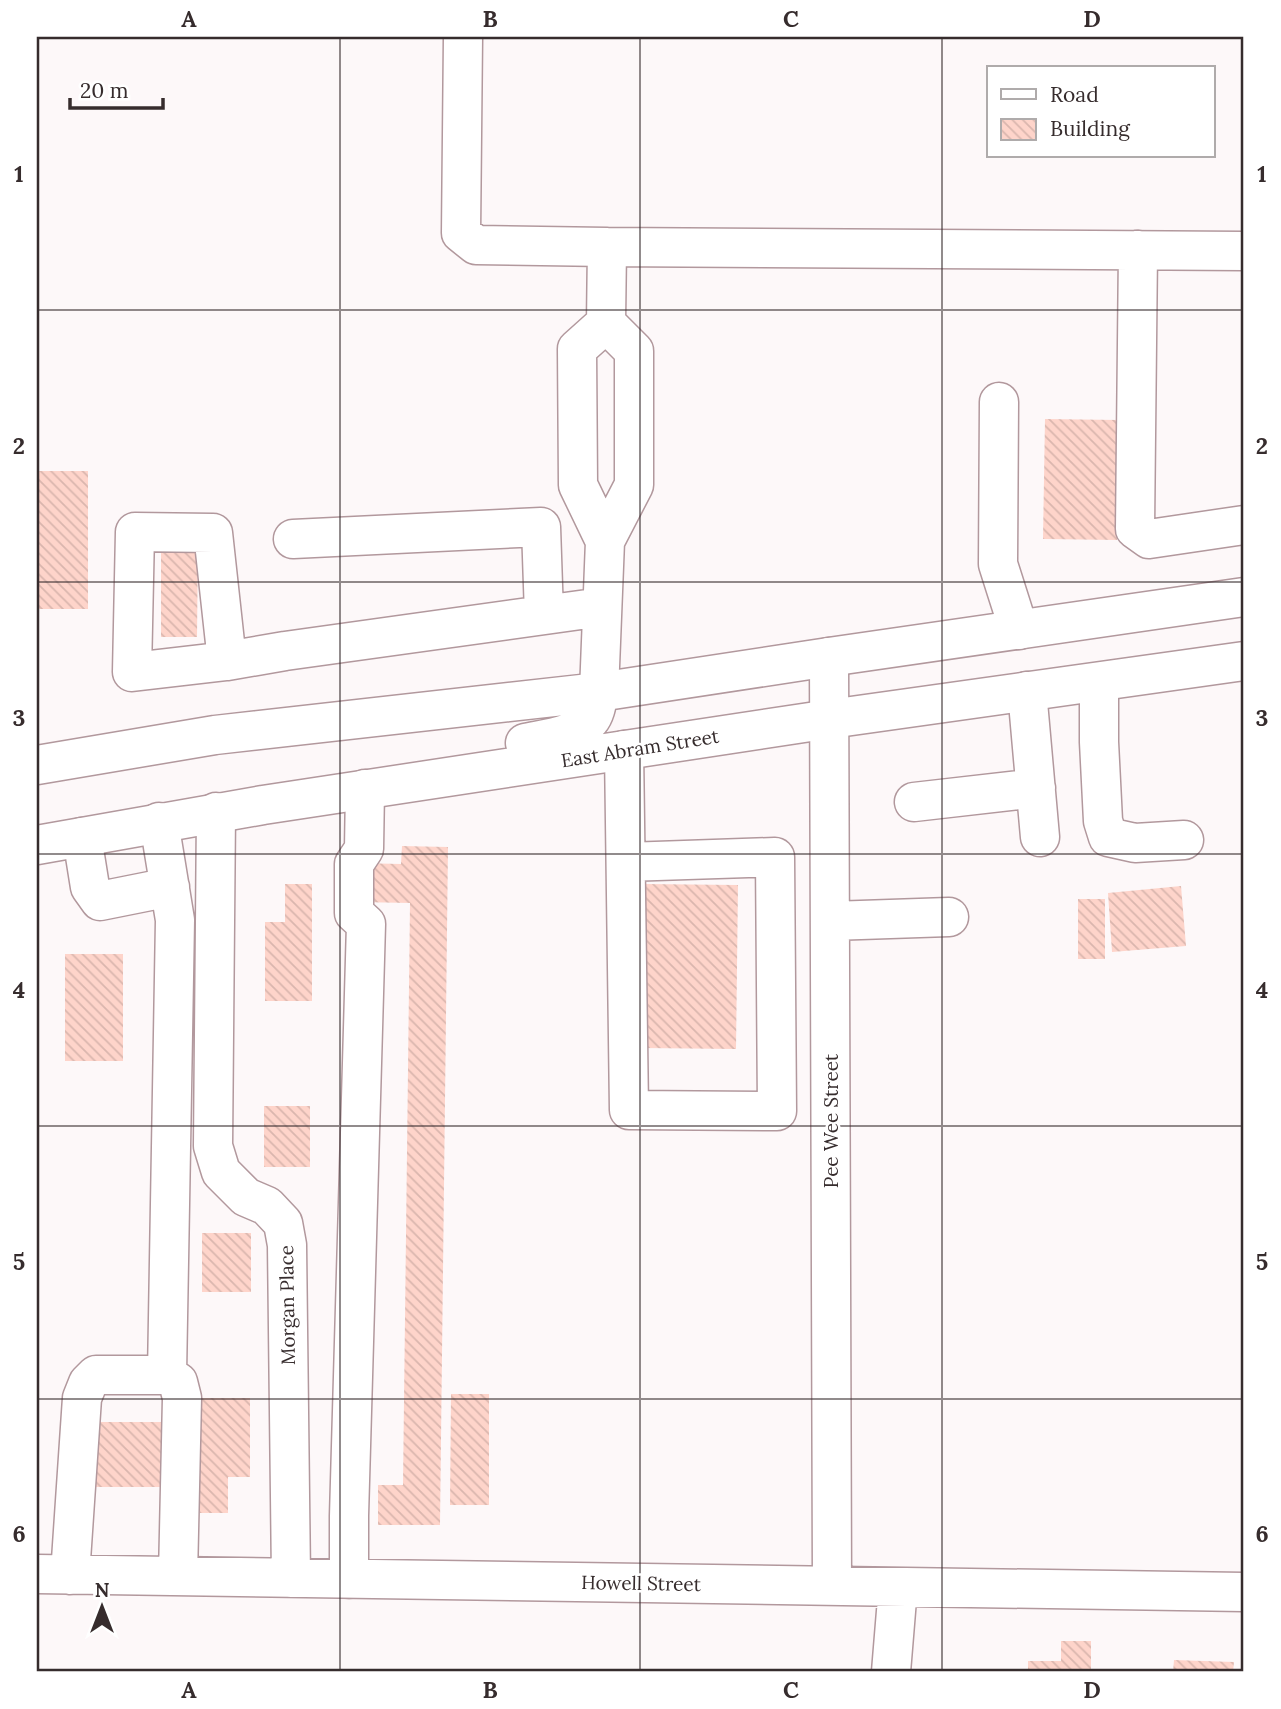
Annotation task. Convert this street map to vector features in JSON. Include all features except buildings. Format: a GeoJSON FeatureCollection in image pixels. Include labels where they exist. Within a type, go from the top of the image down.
{"type":"FeatureCollection","features":[{"type":"Feature","properties":{"kind":"main road"},"geometry":{"type":"LineString","coordinates":[[463,37],[461,233],[476,245],[1244,251]]}},
{"type":"Feature","properties":{"kind":"main road"},"geometry":{"type":"LineString","coordinates":[[262,805],[313,780],[370,766],[540,740],[576,730],[590,720],[599,692],[605,541],[634,485],[634,351],[606,323],[607,247]]}},
{"type":"Feature","properties":{"kind":"main road"},"geometry":{"type":"LineString","coordinates":[[1138,250],[1135,528],[1149,539],[1244,525]]}},
{"type":"Feature","properties":{"kind":"main road"},"geometry":{"type":"LineString","coordinates":[[605,541],[578,485],[577,349],[606,323]]}},
{"type":"Feature","properties":{"kind":"main road"},"geometry":{"type":"LineString","coordinates":[[999,402],[998,564],[1019,630]]}},
{"type":"Feature","properties":{"kind":"main road"},"geometry":{"type":"LineString","coordinates":[[293,539],[541,527],[544,615]]}},
{"type":"Feature","properties":{"kind":"main road"},"geometry":{"type":"LineString","coordinates":[[37,765],[215,735],[599,692],[1244,597]]}},
{"type":"Feature","properties":{"kind":"main road"},"geometry":{"type":"LineString","coordinates":[[227,660],[602,607]]}},
{"type":"Feature","properties":{"kind":"main road","name":"Pee Wee Street"},"geometry":{"type":"LineString","coordinates":[[829,657],[832,1586]]}},
{"type":"Feature","properties":{"kind":"main road","name":"East Abram Street"},"geometry":{"type":"LineString","coordinates":[[37,845],[216,812],[365,789],[830,719],[1244,662]]}},
{"type":"Feature","properties":{"kind":"main road"},"geometry":{"type":"LineString","coordinates":[[1099,682],[1103,821],[1108,837],[1135,843],[1184,840]]}},
{"type":"Feature","properties":{"kind":"main road"},"geometry":{"type":"LineString","coordinates":[[1027,691],[1041,837]]}},
{"type":"Feature","properties":{"kind":"main road"},"geometry":{"type":"LineString","coordinates":[[624,750],[629,1110],[777,1111],[775,857]]}},
{"type":"Feature","properties":{"kind":"main road"},"geometry":{"type":"LineString","coordinates":[[914,802],[1036,788]]}},
{"type":"Feature","properties":{"kind":"main road"},"geometry":{"type":"LineString","coordinates":[[349,1579],[366,923],[354,913],[354,864],[364,849],[365,789]]}},
{"type":"Feature","properties":{"kind":"main road","name":"Morgan Place"},"geometry":{"type":"LineString","coordinates":[[216,812],[213,1146],[221,1172],[246,1197],[267,1206],[283,1223],[287,1245],[291,1578]]}},
{"type":"Feature","properties":{"kind":"main road"},"geometry":{"type":"LineString","coordinates":[[159,822],[175,920],[167,1375]]}},
{"type":"Feature","properties":{"kind":"main road"},"geometry":{"type":"LineString","coordinates":[[82,837],[90,887],[100,901],[170,887]]}},
{"type":"Feature","properties":{"kind":"main road"},"geometry":{"type":"LineString","coordinates":[[626,862],[831,856]]}},
{"type":"Feature","properties":{"kind":"main road"},"geometry":{"type":"LineString","coordinates":[[831,921],[948,917]]}},
{"type":"Feature","properties":{"kind":"main road"},"geometry":{"type":"LineString","coordinates":[[53,1575],[82,1398],[88,1383],[96,1375],[167,1375],[177,1382],[182,1398],[178,1576]]}},
{"type":"Feature","properties":{"kind":"main road","name":"Howell Street"},"geometry":{"type":"LineString","coordinates":[[53,1575],[1244,1592]]}},
{"type":"Feature","properties":{"kind":"main road"},"geometry":{"type":"LineString","coordinates":[[891,1672],[898,1587]]}}]}
